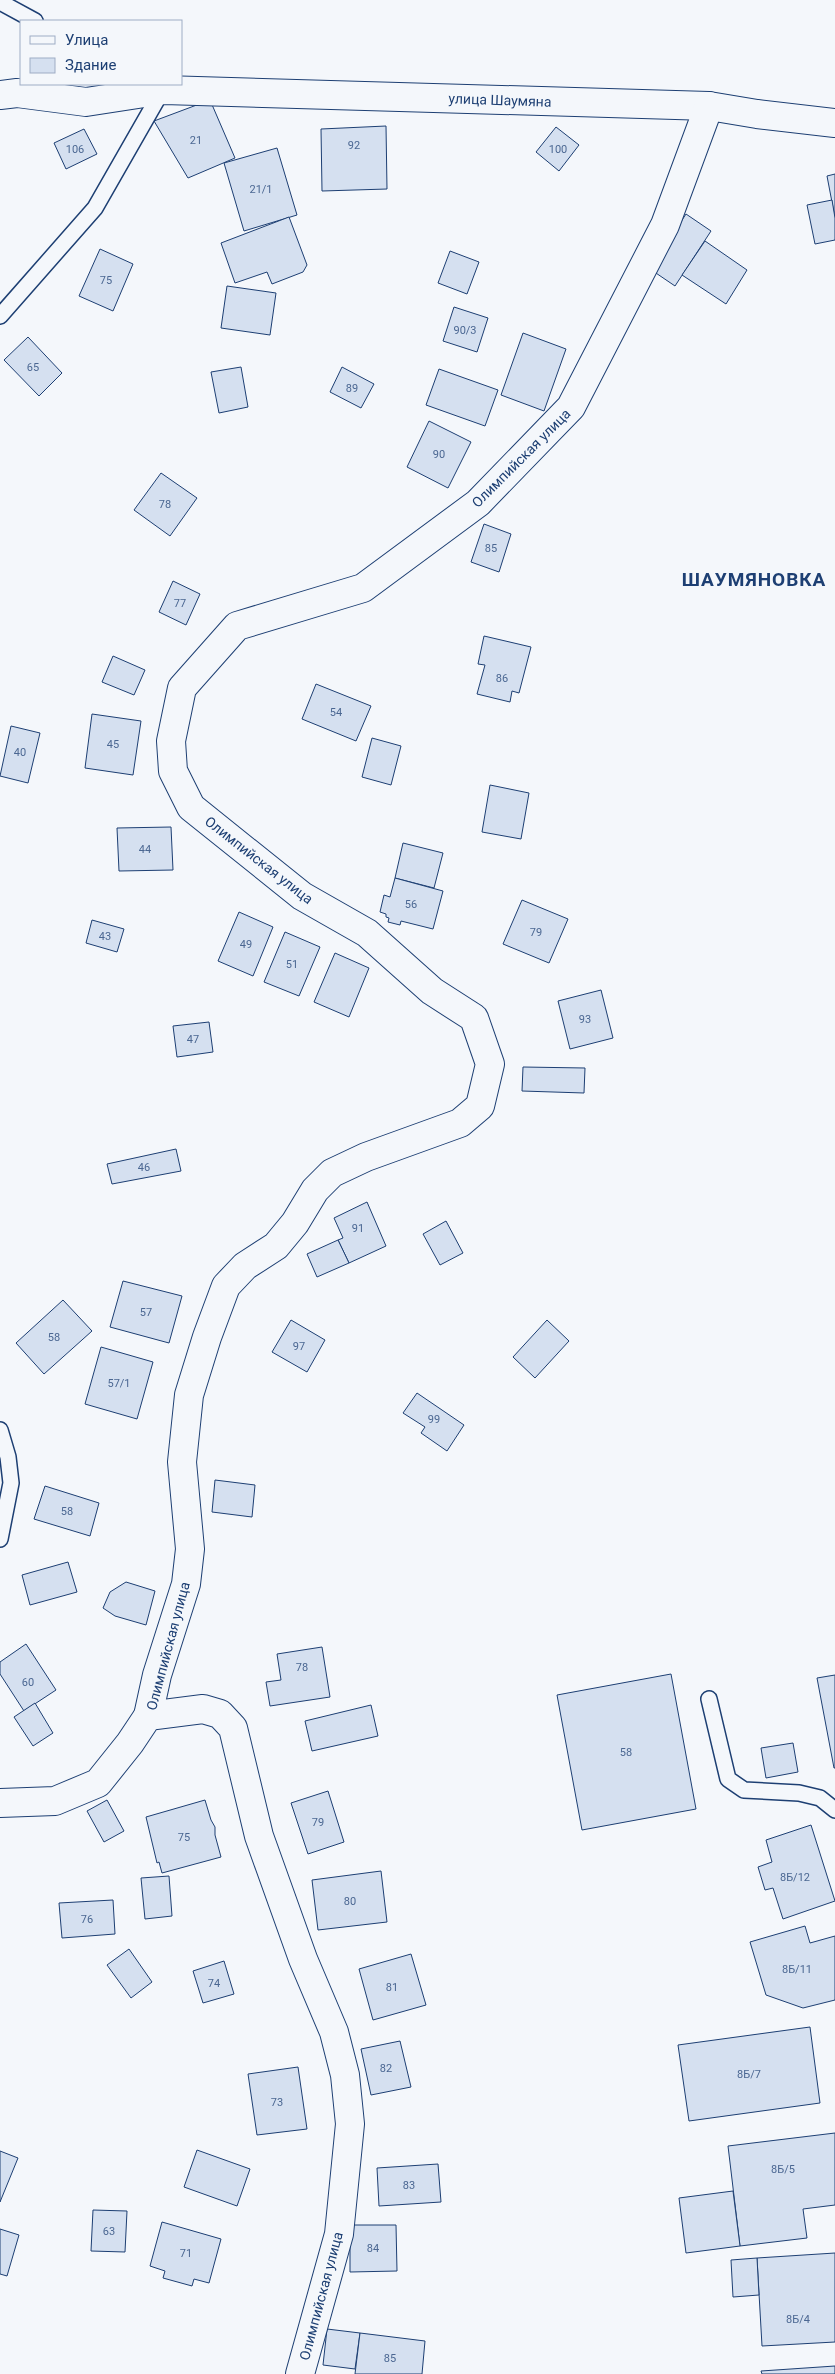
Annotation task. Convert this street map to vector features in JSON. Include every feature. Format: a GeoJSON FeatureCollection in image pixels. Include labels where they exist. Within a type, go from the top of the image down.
{"type":"FeatureCollection","features":[{"type":"Feature","properties":{"kind":"street"},"geometry":{"type":"LineString","coordinates":[[0,95],[17,92],[86,102],[159,87]]}},
{"type":"Feature","properties":{"kind":"street","name":"улица Шаумяна"},"geometry":{"type":"LineString","coordinates":[[159,87],[709,106],[833,123]]}},
{"type":"Feature","properties":{"kind":"street","name":"Олимпийская улица"},"geometry":{"type":"LineString","coordinates":[[0,1803],[56,1801],[98,1783],[130,1743],[148,1716],[157,1675],[186,1584],[190,1549],[182,1462],[189,1395],[207,1337],[226,1286],[245,1266],[276,1246],[295,1222],[315,1190],[332,1172],[366,1157],[460,1123],[480,1106],[490,1064],[474,1018],[432,991],[367,933],[302,896],[191,807],[173,771],[171,741],[182,688],[237,626],[363,588],[478,503],[572,407],[665,225],[709,106]]}},
{"type":"Feature","properties":{"kind":"street","name":"Олимпийская улица"},"geometry":{"type":"LineString","coordinates":[[148,1716],[203,1709],[220,1714],[233,1728],[259,1836],[303,1959],[334,2032],[345,2075],[350,2124],[339,2234],[300,2374]]}},
{"type":"Feature","properties":{"kind":"lane"},"geometry":{"type":"LineString","coordinates":[[0,2],[33,20]]}},
{"type":"Feature","properties":{"kind":"lane"},"geometry":{"type":"LineString","coordinates":[[0,316],[95,208],[159,87]]}},
{"type":"Feature","properties":{"kind":"lane"},"geometry":{"type":"LineString","coordinates":[[0,1430],[8,1457],[11,1483],[0,1539]]}},
{"type":"Feature","properties":{"kind":"lane"},"geometry":{"type":"LineString","coordinates":[[709,1699],[728,1779],[744,1790],[799,1793],[820,1798],[835,1810]]}},
{"type":"Feature","properties":{"kind":"building"},"geometry":{"type":"Polygon","coordinates":[[[210,100],[235,158],[188,178],[154,121],[210,100]]]}},
{"type":"Feature","properties":{"kind":"building"},"geometry":{"type":"Polygon","coordinates":[[[386,126],[387,189],[322,191],[321,129],[386,126]]]}},
{"type":"Feature","properties":{"kind":"building"},"geometry":{"type":"Polygon","coordinates":[[[556,127],[579,145],[559,171],[536,152],[556,127]]]}},
{"type":"Feature","properties":{"kind":"building"},"geometry":{"type":"Polygon","coordinates":[[[84,129],[97,154],[66,169],[54,143],[84,129]]]}},
{"type":"Feature","properties":{"kind":"building"},"geometry":{"type":"Polygon","coordinates":[[[277,148],[297,215],[244,231],[224,163],[277,148]]]}},
{"type":"Feature","properties":{"kind":"building"},"geometry":{"type":"Polygon","coordinates":[[[835,174],[835,218],[827,176],[835,174]]]}},
{"type":"Feature","properties":{"kind":"building"},"geometry":{"type":"Polygon","coordinates":[[[832,200],[835,218],[835,240],[815,244],[807,205],[832,200]]]}},
{"type":"Feature","properties":{"kind":"building"},"geometry":{"type":"Polygon","coordinates":[[[686,214],[711,231],[675,286],[650,269],[686,214]]]}},
{"type":"Feature","properties":{"kind":"building"},"geometry":{"type":"Polygon","coordinates":[[[289,217],[307,265],[303,272],[272,284],[267,272],[235,283],[221,243],[289,217]]]}},
{"type":"Feature","properties":{"kind":"building"},"geometry":{"type":"Polygon","coordinates":[[[705,241],[747,270],[726,304],[682,275],[705,241]]]}},
{"type":"Feature","properties":{"kind":"building"},"geometry":{"type":"Polygon","coordinates":[[[100,249],[133,264],[113,311],[79,296],[100,249]]]}},
{"type":"Feature","properties":{"kind":"building"},"geometry":{"type":"Polygon","coordinates":[[[450,251],[479,262],[467,294],[438,283],[450,251]]]}},
{"type":"Feature","properties":{"kind":"building"},"geometry":{"type":"Polygon","coordinates":[[[227,286],[276,293],[270,335],[221,328],[227,286]]]}},
{"type":"Feature","properties":{"kind":"building"},"geometry":{"type":"Polygon","coordinates":[[[454,307],[488,318],[477,352],[443,341],[454,307]]]}},
{"type":"Feature","properties":{"kind":"building"},"geometry":{"type":"Polygon","coordinates":[[[523,333],[566,349],[544,411],[501,395],[523,333]]]}},
{"type":"Feature","properties":{"kind":"building"},"geometry":{"type":"Polygon","coordinates":[[[28,337],[62,373],[39,396],[4,360],[28,337]]]}},
{"type":"Feature","properties":{"kind":"building"},"geometry":{"type":"Polygon","coordinates":[[[241,367],[248,407],[219,413],[211,372],[241,367]]]}},
{"type":"Feature","properties":{"kind":"building"},"geometry":{"type":"Polygon","coordinates":[[[342,367],[374,384],[361,408],[330,392],[342,367]]]}},
{"type":"Feature","properties":{"kind":"building"},"geometry":{"type":"Polygon","coordinates":[[[439,369],[498,390],[485,426],[426,405],[439,369]]]}},
{"type":"Feature","properties":{"kind":"building"},"geometry":{"type":"Polygon","coordinates":[[[429,421],[471,442],[448,488],[407,467],[429,421]]]}},
{"type":"Feature","properties":{"kind":"building"},"geometry":{"type":"Polygon","coordinates":[[[161,473],[197,498],[170,536],[134,510],[161,473]]]}},
{"type":"Feature","properties":{"kind":"building"},"geometry":{"type":"Polygon","coordinates":[[[484,524],[511,534],[499,572],[471,562],[484,524]]]}},
{"type":"Feature","properties":{"kind":"building"},"geometry":{"type":"Polygon","coordinates":[[[173,581],[200,594],[186,625],[159,612],[173,581]]]}},
{"type":"Feature","properties":{"kind":"building"},"geometry":{"type":"Polygon","coordinates":[[[484,636],[531,647],[519,693],[512,691],[510,702],[477,694],[485,665],[478,664],[484,636]]]}},
{"type":"Feature","properties":{"kind":"building"},"geometry":{"type":"Polygon","coordinates":[[[113,656],[145,670],[134,695],[102,682],[113,656]]]}},
{"type":"Feature","properties":{"kind":"building"},"geometry":{"type":"Polygon","coordinates":[[[316,684],[371,706],[356,741],[302,719],[316,684]]]}},
{"type":"Feature","properties":{"kind":"building"},"geometry":{"type":"Polygon","coordinates":[[[92,714],[141,721],[133,775],[85,768],[92,714]]]}},
{"type":"Feature","properties":{"kind":"building"},"geometry":{"type":"Polygon","coordinates":[[[11,726],[40,733],[28,783],[0,776],[11,726]]]}},
{"type":"Feature","properties":{"kind":"building"},"geometry":{"type":"Polygon","coordinates":[[[372,738],[401,746],[391,785],[362,777],[372,738]]]}},
{"type":"Feature","properties":{"kind":"building"},"geometry":{"type":"Polygon","coordinates":[[[490,785],[529,793],[521,839],[482,832],[490,785]]]}},
{"type":"Feature","properties":{"kind":"building"},"geometry":{"type":"Polygon","coordinates":[[[171,827],[173,870],[119,871],[117,828],[171,827]]]}},
{"type":"Feature","properties":{"kind":"building"},"geometry":{"type":"Polygon","coordinates":[[[403,843],[443,853],[434,888],[395,878],[403,843]]]}},
{"type":"Feature","properties":{"kind":"building"},"geometry":{"type":"Polygon","coordinates":[[[395,878],[443,891],[433,929],[401,921],[400,925],[388,922],[389,918],[386,917],[386,914],[380,912],[384,895],[390,897],[395,878]]]}},
{"type":"Feature","properties":{"kind":"building"},"geometry":{"type":"Polygon","coordinates":[[[522,900],[568,919],[549,963],[503,944],[522,900]]]}},
{"type":"Feature","properties":{"kind":"building"},"geometry":{"type":"Polygon","coordinates":[[[239,912],[273,927],[253,976],[218,961],[239,912]]]}},
{"type":"Feature","properties":{"kind":"building"},"geometry":{"type":"Polygon","coordinates":[[[92,920],[124,929],[117,952],[86,943],[92,920]]]}},
{"type":"Feature","properties":{"kind":"building"},"geometry":{"type":"Polygon","coordinates":[[[285,932],[320,947],[299,996],[264,982],[285,932]]]}},
{"type":"Feature","properties":{"kind":"building"},"geometry":{"type":"Polygon","coordinates":[[[335,953],[369,968],[349,1017],[314,1002],[335,953]]]}},
{"type":"Feature","properties":{"kind":"building"},"geometry":{"type":"Polygon","coordinates":[[[601,990],[613,1038],[570,1049],[558,1001],[601,990]]]}},
{"type":"Feature","properties":{"kind":"building"},"geometry":{"type":"Polygon","coordinates":[[[209,1022],[213,1052],[177,1057],[173,1026],[209,1022]]]}},
{"type":"Feature","properties":{"kind":"building"},"geometry":{"type":"Polygon","coordinates":[[[523,1067],[585,1068],[584,1093],[522,1091],[523,1067]]]}},
{"type":"Feature","properties":{"kind":"building"},"geometry":{"type":"Polygon","coordinates":[[[176,1149],[181,1171],[112,1184],[107,1164],[176,1149]]]}},
{"type":"Feature","properties":{"kind":"building"},"geometry":{"type":"Polygon","coordinates":[[[367,1202],[386,1246],[349,1263],[338,1240],[343,1238],[334,1218],[367,1202]]]}},
{"type":"Feature","properties":{"kind":"building"},"geometry":{"type":"Polygon","coordinates":[[[446,1221],[463,1253],[440,1265],[423,1234],[446,1221]]]}},
{"type":"Feature","properties":{"kind":"building"},"geometry":{"type":"Polygon","coordinates":[[[338,1240],[349,1263],[317,1277],[307,1254],[338,1240]]]}},
{"type":"Feature","properties":{"kind":"building"},"geometry":{"type":"Polygon","coordinates":[[[123,1281],[182,1296],[169,1343],[110,1327],[123,1281]]]}},
{"type":"Feature","properties":{"kind":"building"},"geometry":{"type":"Polygon","coordinates":[[[63,1300],[92,1331],[44,1374],[16,1343],[63,1300]]]}},
{"type":"Feature","properties":{"kind":"building"},"geometry":{"type":"Polygon","coordinates":[[[291,1320],[325,1340],[307,1372],[272,1352],[291,1320]]]}},
{"type":"Feature","properties":{"kind":"building"},"geometry":{"type":"Polygon","coordinates":[[[547,1320],[569,1341],[535,1378],[513,1357],[547,1320]]]}},
{"type":"Feature","properties":{"kind":"building"},"geometry":{"type":"Polygon","coordinates":[[[101,1347],[153,1362],[137,1419],[85,1404],[101,1347]]]}},
{"type":"Feature","properties":{"kind":"building"},"geometry":{"type":"Polygon","coordinates":[[[417,1393],[464,1425],[447,1451],[421,1433],[425,1427],[403,1413],[417,1393]]]}},
{"type":"Feature","properties":{"kind":"building"},"geometry":{"type":"Polygon","coordinates":[[[215,1480],[255,1485],[252,1517],[212,1512],[215,1480]]]}},
{"type":"Feature","properties":{"kind":"building"},"geometry":{"type":"Polygon","coordinates":[[[45,1486],[99,1503],[90,1536],[34,1519],[45,1486]]]}},
{"type":"Feature","properties":{"kind":"building"},"geometry":{"type":"Polygon","coordinates":[[[68,1562],[77,1592],[30,1605],[22,1575],[68,1562]]]}},
{"type":"Feature","properties":{"kind":"building"},"geometry":{"type":"Polygon","coordinates":[[[126,1582],[155,1591],[146,1625],[115,1616],[103,1608],[110,1592],[126,1582]]]}},
{"type":"Feature","properties":{"kind":"building"},"geometry":{"type":"Polygon","coordinates":[[[26,1644],[56,1690],[24,1711],[0,1674],[0,1662],[26,1644]]]}},
{"type":"Feature","properties":{"kind":"building"},"geometry":{"type":"Polygon","coordinates":[[[322,1647],[330,1697],[270,1706],[266,1682],[281,1680],[277,1654],[322,1647]]]}},
{"type":"Feature","properties":{"kind":"building"},"geometry":{"type":"Polygon","coordinates":[[[671,1674],[696,1809],[582,1830],[557,1695],[671,1674]]]}},
{"type":"Feature","properties":{"kind":"building"},"geometry":{"type":"Polygon","coordinates":[[[835,1675],[835,1768],[834,1768],[817,1678],[835,1675]]]}},
{"type":"Feature","properties":{"kind":"building"},"geometry":{"type":"Polygon","coordinates":[[[35,1703],[53,1733],[33,1746],[14,1717],[35,1703]]]}},
{"type":"Feature","properties":{"kind":"building"},"geometry":{"type":"Polygon","coordinates":[[[371,1705],[378,1736],[312,1751],[305,1721],[371,1705]]]}},
{"type":"Feature","properties":{"kind":"building"},"geometry":{"type":"Polygon","coordinates":[[[793,1743],[798,1772],[766,1778],[761,1748],[793,1743]]]}},
{"type":"Feature","properties":{"kind":"building"},"geometry":{"type":"Polygon","coordinates":[[[328,1791],[344,1842],[308,1854],[291,1803],[328,1791]]]}},
{"type":"Feature","properties":{"kind":"building"},"geometry":{"type":"Polygon","coordinates":[[[107,1800],[124,1831],[104,1842],[87,1811],[107,1800]]]}},
{"type":"Feature","properties":{"kind":"building"},"geometry":{"type":"Polygon","coordinates":[[[205,1800],[215,1827],[215,1835],[221,1857],[162,1873],[159,1862],[157,1863],[146,1817],[205,1800]]]}},
{"type":"Feature","properties":{"kind":"building"},"geometry":{"type":"Polygon","coordinates":[[[811,1825],[835,1901],[783,1919],[773,1888],[765,1890],[758,1867],[772,1862],[766,1840],[811,1825]]]}},
{"type":"Feature","properties":{"kind":"building"},"geometry":{"type":"Polygon","coordinates":[[[381,1871],[387,1922],[318,1930],[312,1880],[381,1871]]]}},
{"type":"Feature","properties":{"kind":"building"},"geometry":{"type":"Polygon","coordinates":[[[169,1876],[172,1916],[145,1919],[141,1878],[169,1876]]]}},
{"type":"Feature","properties":{"kind":"building"},"geometry":{"type":"Polygon","coordinates":[[[113,1900],[115,1934],[62,1938],[59,1903],[113,1900]]]}},
{"type":"Feature","properties":{"kind":"building"},"geometry":{"type":"Polygon","coordinates":[[[805,1926],[810,1943],[835,1936],[835,2000],[803,2008],[766,1995],[750,1942],[805,1926]]]}},
{"type":"Feature","properties":{"kind":"building"},"geometry":{"type":"Polygon","coordinates":[[[129,1949],[152,1982],[131,1998],[107,1965],[129,1949]]]}},
{"type":"Feature","properties":{"kind":"building"},"geometry":{"type":"Polygon","coordinates":[[[411,1954],[426,2005],[373,2020],[359,1969],[411,1954]]]}},
{"type":"Feature","properties":{"kind":"building"},"geometry":{"type":"Polygon","coordinates":[[[224,1961],[234,1994],[203,2003],[193,1971],[224,1961]]]}},
{"type":"Feature","properties":{"kind":"building"},"geometry":{"type":"Polygon","coordinates":[[[810,2027],[820,2103],[689,2121],[678,2045],[810,2027]]]}},
{"type":"Feature","properties":{"kind":"building"},"geometry":{"type":"Polygon","coordinates":[[[400,2041],[411,2087],[371,2095],[361,2049],[400,2041]]]}},
{"type":"Feature","properties":{"kind":"building"},"geometry":{"type":"Polygon","coordinates":[[[298,2067],[307,2129],[257,2135],[248,2074],[298,2067]]]}},
{"type":"Feature","properties":{"kind":"building"},"geometry":{"type":"Polygon","coordinates":[[[835,2133],[835,2205],[803,2209],[807,2238],[740,2246],[728,2146],[835,2133]]]}},
{"type":"Feature","properties":{"kind":"building"},"geometry":{"type":"Polygon","coordinates":[[[197,2150],[250,2169],[237,2206],[184,2187],[197,2150]]]}},
{"type":"Feature","properties":{"kind":"building"},"geometry":{"type":"Polygon","coordinates":[[[0,2151],[18,2158],[0,2202],[0,2151]]]}},
{"type":"Feature","properties":{"kind":"building"},"geometry":{"type":"Polygon","coordinates":[[[438,2164],[441,2202],[379,2206],[377,2168],[438,2164]]]}},
{"type":"Feature","properties":{"kind":"building"},"geometry":{"type":"Polygon","coordinates":[[[733,2191],[740,2246],[686,2253],[679,2198],[733,2191]]]}},
{"type":"Feature","properties":{"kind":"building"},"geometry":{"type":"Polygon","coordinates":[[[93,2210],[127,2211],[125,2252],[91,2251],[93,2210]]]}},
{"type":"Feature","properties":{"kind":"building"},"geometry":{"type":"Polygon","coordinates":[[[162,2222],[221,2239],[209,2283],[194,2279],[192,2286],[163,2278],[165,2271],[150,2266],[162,2222]]]}},
{"type":"Feature","properties":{"kind":"building"},"geometry":{"type":"Polygon","coordinates":[[[350,2225],[396,2225],[397,2271],[350,2272],[350,2225]]]}},
{"type":"Feature","properties":{"kind":"building"},"geometry":{"type":"Polygon","coordinates":[[[0,2229],[19,2235],[7,2276],[0,2274],[0,2229]]]}},
{"type":"Feature","properties":{"kind":"building"},"geometry":{"type":"Polygon","coordinates":[[[835,2253],[835,2342],[762,2346],[757,2258],[835,2253]]]}},
{"type":"Feature","properties":{"kind":"building"},"geometry":{"type":"Polygon","coordinates":[[[757,2258],[759,2295],[733,2297],[731,2260],[757,2258]]]}},
{"type":"Feature","properties":{"kind":"building"},"geometry":{"type":"Polygon","coordinates":[[[327,2329],[360,2333],[355,2369],[323,2365],[327,2329]]]}},
{"type":"Feature","properties":{"kind":"building"},"geometry":{"type":"Polygon","coordinates":[[[360,2333],[425,2341],[422,2374],[355,2374],[360,2333]]]}},
{"type":"Feature","properties":{"kind":"building"},"geometry":{"type":"Polygon","coordinates":[[[835,2366],[835,2374],[762,2374],[761,2371],[835,2366]]]}},
{"type":"Feature","properties":{"kind":"district","name":"ШАУМЯНОВКА"},"geometry":{"type":"Point","coordinates":[754,579]}}]}
